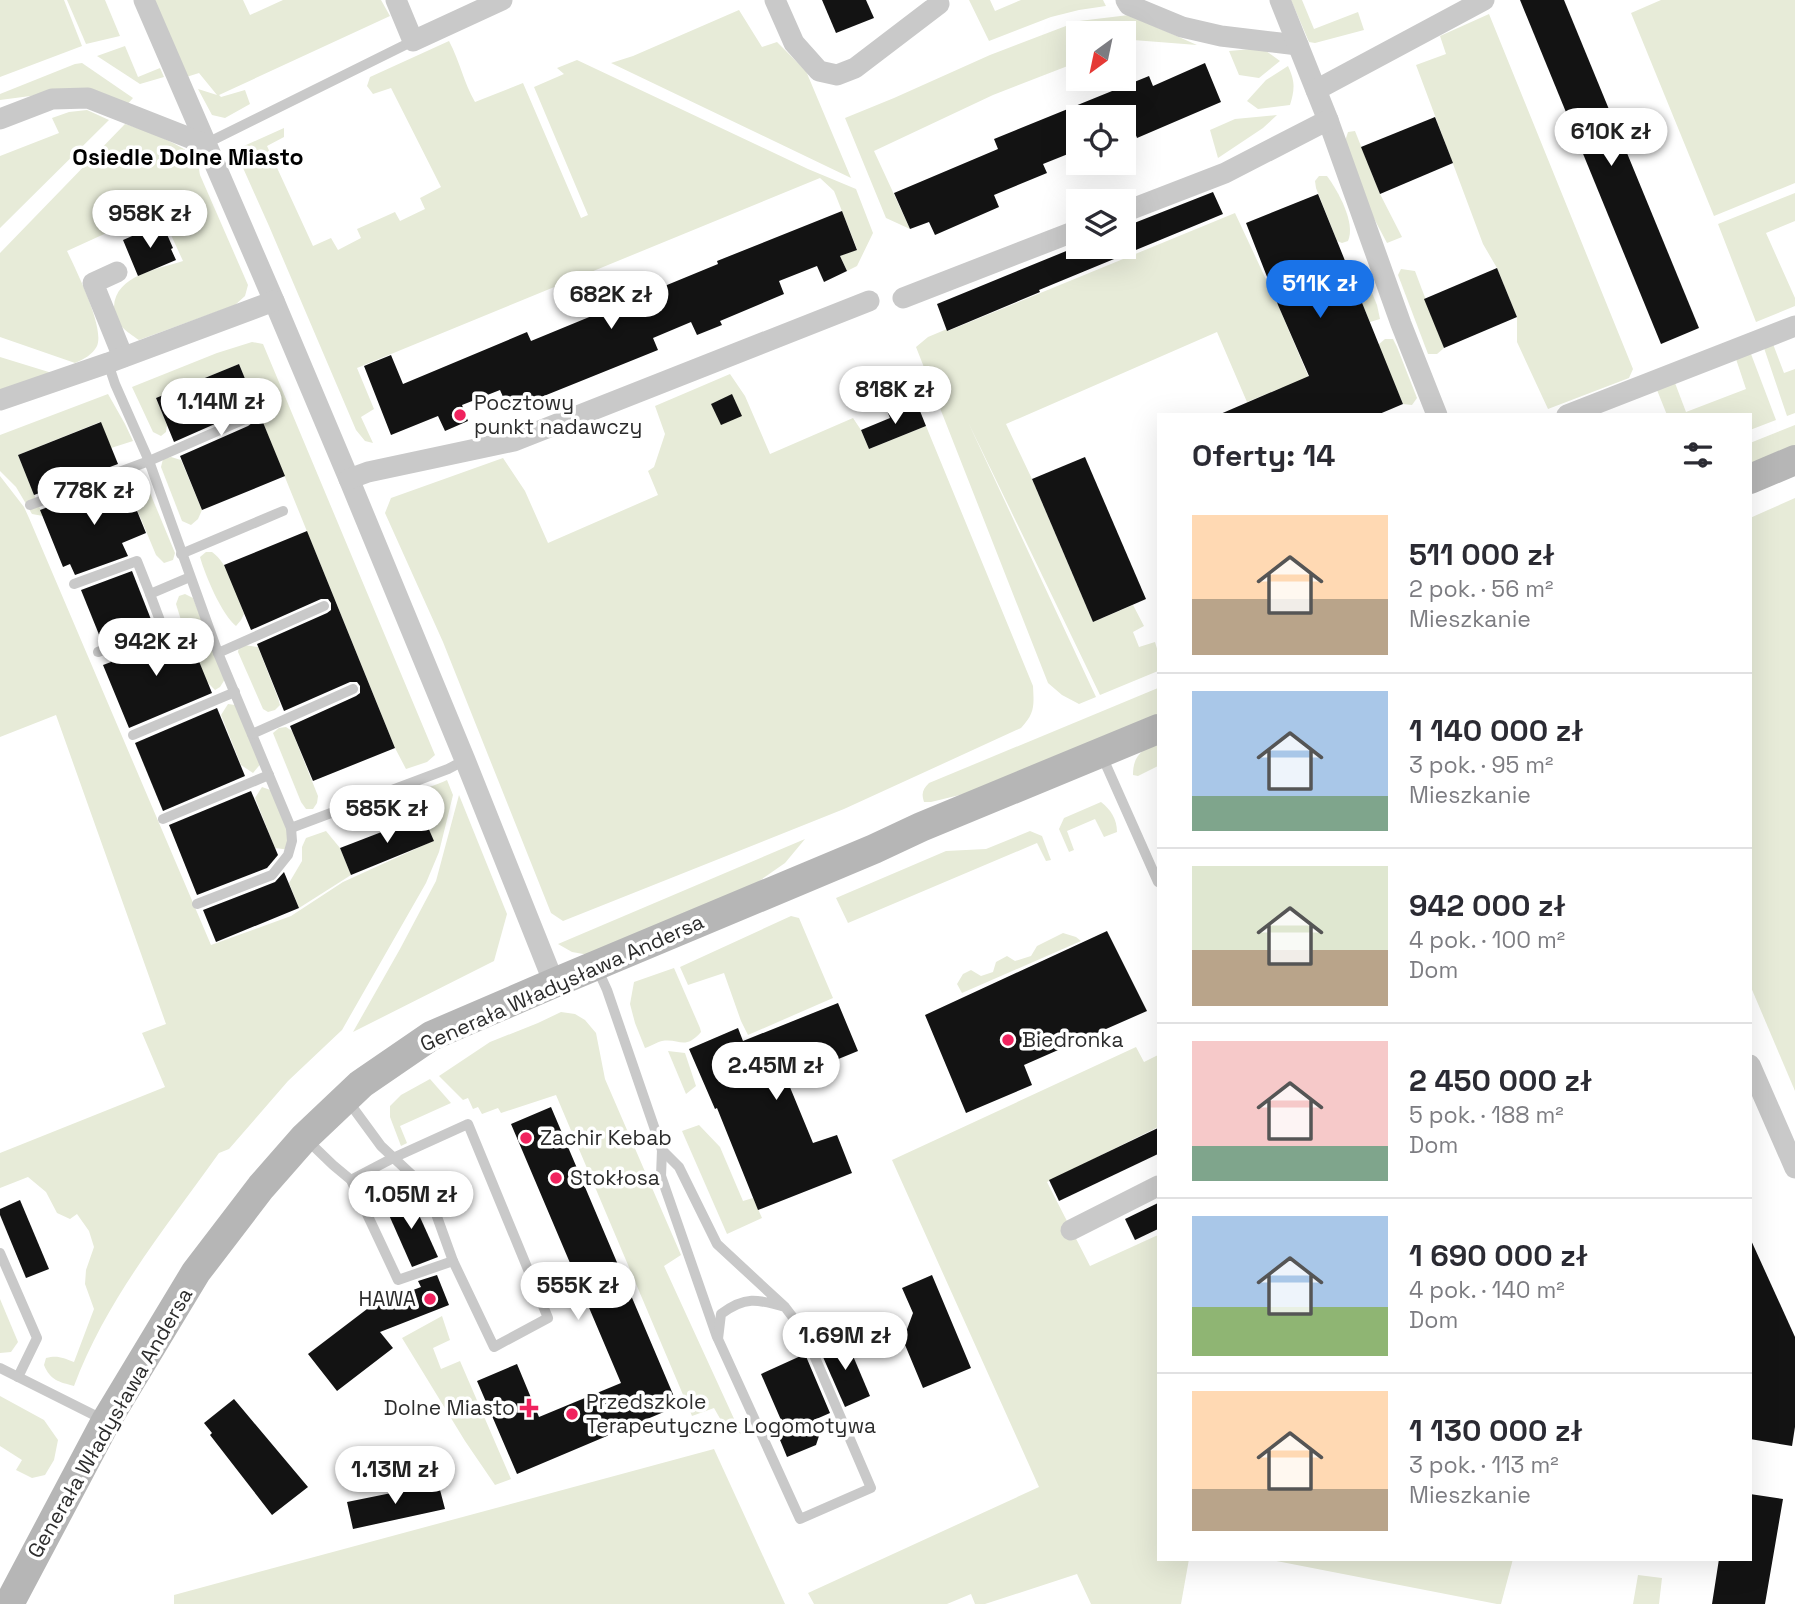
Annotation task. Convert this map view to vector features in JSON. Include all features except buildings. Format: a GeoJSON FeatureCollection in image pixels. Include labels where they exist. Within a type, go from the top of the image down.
{"type":"FeatureCollection","features":[{"type":"Feature","properties":{"kind":"main road"},"geometry":{"type":"LineString","coordinates":[[1752,478],[1795,460]]}},
{"type":"Feature","properties":{"kind":"main road","name":"Generała Władysława Andersa"},"geometry":{"type":"LineString","coordinates":[[9,1604],[106,1422],[196,1272],[261,1187],[304,1138],[367,1078],[431,1036],[1157,729]]}},
{"type":"Feature","properties":{"kind":"street"},"geometry":{"type":"LineString","coordinates":[[144,0],[349,479],[554,983]]}},
{"type":"Feature","properties":{"kind":"street"},"geometry":{"type":"LineString","coordinates":[[396,0],[413,41],[502,0]]}},
{"type":"Feature","properties":{"kind":"street"},"geometry":{"type":"LineString","coordinates":[[775,0],[794,43],[819,71],[837,75],[855,68],[939,4],[937,0]]}},
{"type":"Feature","properties":{"kind":"street"},"geometry":{"type":"LineString","coordinates":[[1126,0],[1129,5],[1182,27],[1221,36],[1298,45]]}},
{"type":"Feature","properties":{"kind":"street"},"geometry":{"type":"LineString","coordinates":[[1280,0],[1328,120],[1401,324],[1436,413]]}},
{"type":"Feature","properties":{"kind":"street"},"geometry":{"type":"LineString","coordinates":[[1316,90],[1484,0]]}},
{"type":"Feature","properties":{"kind":"street"},"geometry":{"type":"LineString","coordinates":[[0,119],[52,99],[88,98],[205,144]]}},
{"type":"Feature","properties":{"kind":"street"},"geometry":{"type":"LineString","coordinates":[[1136,207],[1225,173],[1328,120]]}},
{"type":"Feature","properties":{"kind":"street"},"geometry":{"type":"LineString","coordinates":[[904,298],[1066,235]]}},
{"type":"Feature","properties":{"kind":"street"},"geometry":{"type":"LineString","coordinates":[[116,360],[93,283],[117,272]]}},
{"type":"Feature","properties":{"kind":"street"},"geometry":{"type":"LineString","coordinates":[[0,400],[274,301]]}},
{"type":"Feature","properties":{"kind":"street"},"geometry":{"type":"LineString","coordinates":[[349,479],[368,472],[514,441],[869,301]]}},
{"type":"Feature","properties":{"kind":"street"},"geometry":{"type":"LineString","coordinates":[[1572,413],[1795,326]]}},
{"type":"Feature","properties":{"kind":"street"},"geometry":{"type":"LineString","coordinates":[[1752,1070],[1795,1168]]}},
{"type":"Feature","properties":{"kind":"street"},"geometry":{"type":"LineString","coordinates":[[1071,1230],[1157,1187]]}},
{"type":"Feature","properties":{"kind":"lane"},"geometry":{"type":"LineString","coordinates":[[205,144],[413,41]]}},
{"type":"Feature","properties":{"kind":"lane"},"geometry":{"type":"LineString","coordinates":[[116,360],[115,384],[149,461],[218,653],[291,828],[292,841],[288,855],[272,875],[197,904]]}},
{"type":"Feature","properties":{"kind":"lane"},"geometry":{"type":"LineString","coordinates":[[30,505],[149,461],[245,419]]}},
{"type":"Feature","properties":{"kind":"lane"},"geometry":{"type":"LineString","coordinates":[[181,554],[282,511]]}},
{"type":"Feature","properties":{"kind":"lane"},"geometry":{"type":"LineString","coordinates":[[75,584],[138,561],[162,626],[98,652]]}},
{"type":"Feature","properties":{"kind":"lane"},"geometry":{"type":"LineString","coordinates":[[150,594],[190,577]]}},
{"type":"Feature","properties":{"kind":"lane"},"geometry":{"type":"LineString","coordinates":[[218,653],[324,606]]}},
{"type":"Feature","properties":{"kind":"lane"},"geometry":{"type":"LineString","coordinates":[[252,734],[353,689]]}},
{"type":"Feature","properties":{"kind":"lane"},"geometry":{"type":"LineString","coordinates":[[133,735],[235,692]]}},
{"type":"Feature","properties":{"kind":"lane"},"geometry":{"type":"LineString","coordinates":[[1101,753],[1157,880]]}},
{"type":"Feature","properties":{"kind":"lane"},"geometry":{"type":"LineString","coordinates":[[291,828],[449,769],[465,760]]}},
{"type":"Feature","properties":{"kind":"lane"},"geometry":{"type":"LineString","coordinates":[[163,819],[269,775]]}},
{"type":"Feature","properties":{"kind":"lane"},"geometry":{"type":"LineString","coordinates":[[596,966],[607,990],[662,1150],[661,1176],[718,1339],[800,1519],[871,1488],[804,1332],[785,1307],[717,1244],[679,1167],[662,1150]]}},
{"type":"Feature","properties":{"kind":"lane"},"geometry":{"type":"LineString","coordinates":[[346,1097],[381,1146],[393,1158],[427,1189],[453,1261],[494,1347],[548,1318],[468,1124],[393,1158],[351,1180]]}},
{"type":"Feature","properties":{"kind":"lane"},"geometry":{"type":"LineString","coordinates":[[304,1138],[351,1180],[398,1280],[453,1261]]}},
{"type":"Feature","properties":{"kind":"lane"},"geometry":{"type":"LineString","coordinates":[[0,1253],[37,1338],[18,1377]]}},
{"type":"Feature","properties":{"kind":"lane"},"geometry":{"type":"LineString","coordinates":[[718,1339],[721,1314],[733,1305],[747,1300],[760,1300],[785,1307]]}},
{"type":"Feature","properties":{"kind":"lane"},"geometry":{"type":"LineString","coordinates":[[0,1368],[106,1422]]}},
{"type":"Feature","properties":{"kind":"green space"},"geometry":{"type":"Polygon","coordinates":[[[0,0],[64,0],[82,46],[0,77],[0,0]]]}},
{"type":"Feature","properties":{"kind":"green space"},"geometry":{"type":"Polygon","coordinates":[[[67,0],[105,0],[120,36],[86,44],[67,0]]]}},
{"type":"Feature","properties":{"kind":"green space"},"geometry":{"type":"Polygon","coordinates":[[[144,0],[243,0],[250,15],[283,0],[381,0],[390,16],[219,95],[221,97],[245,90],[250,104],[225,118],[212,115],[198,89],[217,95],[199,73],[177,80],[144,0]]]}},
{"type":"Feature","properties":{"kind":"green space"},"geometry":{"type":"Polygon","coordinates":[[[969,0],[990,0],[995,11],[1021,0],[1103,0],[1106,6],[1051,17],[989,41],[969,0]]]}},
{"type":"Feature","properties":{"kind":"green space"},"geometry":{"type":"Polygon","coordinates":[[[1291,0],[1302,0],[1314,29],[1358,12],[1364,30],[1315,43],[1309,42],[1291,0]]]}},
{"type":"Feature","properties":{"kind":"green space"},"geometry":{"type":"Polygon","coordinates":[[[1661,0],[1795,0],[1795,183],[1714,216],[1631,13],[1661,0]]]}},
{"type":"Feature","properties":{"kind":"green space"},"geometry":{"type":"Polygon","coordinates":[[[739,10],[762,47],[777,42],[806,71],[851,178],[611,63],[739,10]]]}},
{"type":"Feature","properties":{"kind":"green space"},"geometry":{"type":"Polygon","coordinates":[[[1489,14],[1633,369],[1629,378],[1548,409],[1517,342],[1517,317],[1497,268],[1483,244],[1416,65],[1446,54],[1440,36],[1489,14]]]}},
{"type":"Feature","properties":{"kind":"green space"},"geometry":{"type":"Polygon","coordinates":[[[1129,15],[1197,45],[1136,40],[1136,21],[1079,21],[1129,15]]]}},
{"type":"Feature","properties":{"kind":"green space"},"geometry":{"type":"Polygon","coordinates":[[[1066,26],[1066,67],[993,95],[874,151],[910,229],[886,218],[845,118],[990,55],[1066,26]]]}},
{"type":"Feature","properties":{"kind":"green space"},"geometry":{"type":"Polygon","coordinates":[[[449,41],[475,102],[523,83],[581,218],[588,215],[534,87],[564,74],[557,68],[577,60],[856,189],[873,233],[857,266],[847,271],[840,256],[857,249],[834,191],[820,178],[357,368],[374,409],[361,417],[373,443],[365,441],[356,430],[235,150],[284,128],[284,137],[267,146],[313,246],[331,238],[338,250],[361,238],[357,229],[395,212],[400,221],[425,209],[420,198],[441,187],[391,88],[373,94],[367,86],[370,77],[449,41]]]}},
{"type":"Feature","properties":{"kind":"green space"},"geometry":{"type":"Polygon","coordinates":[[[125,46],[138,77],[160,68],[164,77],[140,84],[97,56],[125,46]]]}},
{"type":"Feature","properties":{"kind":"green space"},"geometry":{"type":"Polygon","coordinates":[[[1262,48],[1280,61],[1259,78],[1239,75],[1229,51],[1262,48]]]}},
{"type":"Feature","properties":{"kind":"green space"},"geometry":{"type":"Polygon","coordinates":[[[82,63],[133,98],[125,107],[76,90],[0,100],[0,94],[82,63]]]}},
{"type":"Feature","properties":{"kind":"green space"},"geometry":{"type":"Polygon","coordinates":[[[1288,66],[1294,85],[1290,105],[1258,109],[1247,101],[1266,80],[1288,66]]]}},
{"type":"Feature","properties":{"kind":"green space"},"geometry":{"type":"Polygon","coordinates":[[[87,110],[109,120],[0,228],[0,156],[59,133],[52,118],[87,110]]]}},
{"type":"Feature","properties":{"kind":"green space"},"geometry":{"type":"Polygon","coordinates":[[[1277,115],[1263,128],[1218,158],[1210,130],[1235,119],[1277,115]]]}},
{"type":"Feature","properties":{"kind":"green space"},"geometry":{"type":"Polygon","coordinates":[[[125,124],[174,144],[196,159],[200,175],[248,285],[245,296],[235,305],[139,340],[121,326],[114,307],[116,296],[122,287],[140,275],[183,261],[159,209],[67,251],[97,326],[97,346],[90,354],[75,363],[0,337],[0,253],[125,124]]]}},
{"type":"Feature","properties":{"kind":"green space"},"geometry":{"type":"Polygon","coordinates":[[[1355,131],[1380,194],[1402,237],[1387,243],[1370,211],[1345,141],[1348,132],[1355,131]]]}},
{"type":"Feature","properties":{"kind":"green space"},"geometry":{"type":"Polygon","coordinates":[[[1319,176],[1327,176],[1345,207],[1350,225],[1348,241],[1337,241],[1316,188],[1315,181],[1319,176]]]}},
{"type":"Feature","properties":{"kind":"green space"},"geometry":{"type":"Polygon","coordinates":[[[1795,193],[1795,221],[1766,233],[1795,298],[1795,306],[1756,322],[1718,224],[1795,193]]]}},
{"type":"Feature","properties":{"kind":"green space"},"geometry":{"type":"Polygon","coordinates":[[[1235,213],[1312,385],[1294,413],[1281,388],[1247,402],[1217,332],[1006,424],[1093,622],[1133,605],[1144,626],[1133,632],[1139,647],[1155,642],[1157,671],[1100,695],[968,422],[1096,697],[1079,704],[1048,683],[916,347],[928,337],[947,329],[948,331],[1123,259],[1136,259],[1136,254],[1235,213]]]}},
{"type":"Feature","properties":{"kind":"green space"},"geometry":{"type":"Polygon","coordinates":[[[1355,269],[1363,271],[1380,319],[1370,322],[1350,275],[1355,269]]]}},
{"type":"Feature","properties":{"kind":"green space"},"geometry":{"type":"Polygon","coordinates":[[[1401,269],[1415,271],[1444,348],[1437,354],[1428,354],[1398,275],[1401,269]]]}},
{"type":"Feature","properties":{"kind":"green space"},"geometry":{"type":"Polygon","coordinates":[[[1385,339],[1393,339],[1397,347],[1417,398],[1412,405],[1403,404],[1378,345],[1385,339]]]}},
{"type":"Feature","properties":{"kind":"green space"},"geometry":{"type":"Polygon","coordinates":[[[252,342],[263,344],[435,755],[427,762],[406,769],[395,748],[239,364],[156,398],[167,425],[166,432],[161,436],[153,432],[132,387],[252,342]]]}},
{"type":"Feature","properties":{"kind":"green space"},"geometry":{"type":"Polygon","coordinates":[[[1773,344],[1784,373],[1795,369],[1795,413],[1787,416],[1764,348],[1773,344]]]}},
{"type":"Feature","properties":{"kind":"green space"},"geometry":{"type":"Polygon","coordinates":[[[1751,354],[1776,420],[1752,429],[1752,413],[1666,413],[1657,390],[1675,383],[1686,412],[1746,389],[1736,359],[1751,354]]]}},
{"type":"Feature","properties":{"kind":"green space"},"geometry":{"type":"Polygon","coordinates":[[[0,357],[52,373],[0,391],[0,357]]]}},
{"type":"Feature","properties":{"kind":"green space"},"geometry":{"type":"Polygon","coordinates":[[[730,374],[745,396],[770,454],[853,418],[869,449],[926,426],[1033,686],[1033,709],[1021,728],[844,809],[563,921],[551,913],[443,642],[385,513],[391,498],[503,458],[525,491],[548,543],[658,495],[648,471],[654,467],[665,434],[655,406],[730,374]]]}},
{"type":"Feature","properties":{"kind":"green space"},"geometry":{"type":"Polygon","coordinates":[[[108,394],[133,441],[111,448],[100,422],[18,455],[43,516],[32,514],[16,487],[0,471],[0,435],[108,394]]]}},
{"type":"Feature","properties":{"kind":"green space"},"geometry":{"type":"Polygon","coordinates":[[[1795,425],[1795,449],[1752,467],[1752,442],[1795,425]]]}},
{"type":"Feature","properties":{"kind":"green space"},"geometry":{"type":"Polygon","coordinates":[[[171,457],[181,460],[202,510],[191,525],[182,521],[161,467],[163,459],[171,457]]]}},
{"type":"Feature","properties":{"kind":"green space"},"geometry":{"type":"Polygon","coordinates":[[[135,471],[143,476],[175,553],[173,560],[164,563],[156,555],[126,483],[135,471]]]}},
{"type":"Feature","properties":{"kind":"green space"},"geometry":{"type":"Polygon","coordinates":[[[0,476],[24,507],[29,518],[211,945],[291,916],[343,882],[433,841],[413,797],[424,789],[447,780],[453,795],[439,852],[426,883],[342,1030],[288,1081],[229,1149],[219,1153],[120,1294],[87,1354],[74,1386],[56,1380],[44,1365],[46,1358],[50,1357],[74,1362],[94,1309],[85,1284],[86,1270],[94,1247],[89,1231],[77,1214],[70,1219],[57,1213],[46,1192],[28,1177],[0,1188],[0,1153],[165,1087],[142,1033],[166,1024],[56,715],[0,737],[0,476]]]}},
{"type":"Feature","properties":{"kind":"green space"},"geometry":{"type":"Polygon","coordinates":[[[1795,498],[1795,1091],[1752,990],[1752,517],[1795,498]]]}},
{"type":"Feature","properties":{"kind":"green space"},"geometry":{"type":"Polygon","coordinates":[[[206,552],[212,552],[218,557],[232,580],[244,614],[236,626],[220,604],[206,574],[200,557],[206,552]]]}},
{"type":"Feature","properties":{"kind":"green space"},"geometry":{"type":"Polygon","coordinates":[[[185,594],[193,598],[225,679],[215,690],[207,682],[176,604],[179,596],[185,594]]]}},
{"type":"Feature","properties":{"kind":"green space"},"geometry":{"type":"Polygon","coordinates":[[[239,647],[258,647],[280,705],[275,710],[268,712],[263,709],[238,652],[239,647]]]}},
{"type":"Feature","properties":{"kind":"green space"},"geometry":{"type":"Polygon","coordinates":[[[1157,688],[1157,715],[972,792],[924,802],[923,791],[929,783],[1157,688]]]}},
{"type":"Feature","properties":{"kind":"green space"},"geometry":{"type":"Polygon","coordinates":[[[228,704],[235,705],[263,761],[253,773],[241,765],[221,715],[228,704]]]}},
{"type":"Feature","properties":{"kind":"green space"},"geometry":{"type":"Polygon","coordinates":[[[286,727],[292,731],[318,796],[313,809],[306,809],[301,802],[273,733],[286,727]]]}},
{"type":"Feature","properties":{"kind":"green space"},"geometry":{"type":"Polygon","coordinates":[[[1157,743],[1157,766],[1138,776],[1133,775],[1137,758],[1157,743]]]}},
{"type":"Feature","properties":{"kind":"green space"},"geometry":{"type":"Polygon","coordinates":[[[262,787],[276,792],[291,828],[290,850],[275,848],[255,798],[262,787]]]}},
{"type":"Feature","properties":{"kind":"green space"},"geometry":{"type":"Polygon","coordinates":[[[459,795],[507,914],[494,961],[353,1032],[436,881],[459,795]]]}},
{"type":"Feature","properties":{"kind":"green space"},"geometry":{"type":"Polygon","coordinates":[[[1101,802],[1113,815],[1117,832],[1104,837],[1095,819],[1067,831],[1074,850],[1069,852],[1059,829],[1064,818],[1101,802]]]}},
{"type":"Feature","properties":{"kind":"green space"},"geometry":{"type":"Polygon","coordinates":[[[326,831],[340,848],[351,875],[299,908],[289,883],[302,861],[302,847],[306,838],[326,831]]]}},
{"type":"Feature","properties":{"kind":"green space"},"geometry":{"type":"Polygon","coordinates":[[[1030,831],[1042,836],[1051,860],[1046,861],[1037,843],[848,923],[836,898],[946,851],[986,849],[1030,831]]]}},
{"type":"Feature","properties":{"kind":"green space"},"geometry":{"type":"Polygon","coordinates":[[[805,839],[785,863],[742,893],[589,955],[572,952],[558,944],[805,839]]]}},
{"type":"Feature","properties":{"kind":"green space"},"geometry":{"type":"Polygon","coordinates":[[[791,916],[799,918],[833,998],[748,1035],[724,973],[688,985],[680,967],[791,916]]]}},
{"type":"Feature","properties":{"kind":"green space"},"geometry":{"type":"Polygon","coordinates":[[[1063,933],[1081,941],[962,993],[957,984],[963,974],[971,970],[981,976],[993,972],[996,962],[1007,956],[1015,961],[1031,956],[1037,946],[1063,933]]]}},
{"type":"Feature","properties":{"kind":"green space"},"geometry":{"type":"Polygon","coordinates":[[[674,968],[701,1032],[690,1041],[662,1041],[645,1048],[630,1004],[634,982],[674,968]]]}},
{"type":"Feature","properties":{"kind":"green space"},"geometry":{"type":"Polygon","coordinates":[[[561,1012],[575,1014],[585,1020],[596,1033],[605,1079],[681,1255],[664,1266],[741,1434],[722,1422],[714,1408],[692,1416],[556,1095],[501,1113],[498,1108],[482,1114],[478,1107],[473,1109],[468,1098],[463,1100],[439,1076],[490,1042],[561,1012]]]}},
{"type":"Feature","properties":{"kind":"green space"},"geometry":{"type":"Polygon","coordinates":[[[1136,1047],[1144,1062],[1157,1056],[1157,1127],[1047,1182],[1090,1266],[1157,1235],[1157,1561],[1189,1561],[1181,1604],[1091,1604],[1077,1574],[985,1604],[975,1604],[971,1594],[947,1604],[814,1604],[808,1593],[1039,1487],[892,1160],[1136,1047]]]}},
{"type":"Feature","properties":{"kind":"green space"},"geometry":{"type":"Polygon","coordinates":[[[668,1051],[685,1053],[696,1086],[686,1094],[668,1051]]]}},
{"type":"Feature","properties":{"kind":"green space"},"geometry":{"type":"Polygon","coordinates":[[[430,1079],[451,1103],[400,1126],[407,1143],[401,1146],[390,1117],[390,1106],[401,1095],[430,1079]]]}},
{"type":"Feature","properties":{"kind":"green space"},"geometry":{"type":"Polygon","coordinates":[[[699,1125],[720,1147],[743,1201],[753,1198],[762,1218],[727,1234],[682,1131],[699,1125]]]}},
{"type":"Feature","properties":{"kind":"green space"},"geometry":{"type":"Polygon","coordinates":[[[0,1299],[18,1342],[11,1352],[0,1353],[0,1299]]]}},
{"type":"Feature","properties":{"kind":"green space"},"geometry":{"type":"Polygon","coordinates":[[[442,1316],[450,1340],[433,1348],[441,1369],[460,1361],[511,1479],[495,1485],[402,1338],[442,1316]]]}},
{"type":"Feature","properties":{"kind":"green space"},"geometry":{"type":"Polygon","coordinates":[[[0,1396],[44,1420],[58,1440],[54,1460],[45,1475],[32,1478],[16,1470],[22,1460],[0,1446],[0,1396]]]}},
{"type":"Feature","properties":{"kind":"green space"},"geometry":{"type":"Polygon","coordinates":[[[714,1449],[785,1604],[174,1604],[174,1595],[714,1449]]]}},
{"type":"Feature","properties":{"kind":"green space"},"geometry":{"type":"Polygon","coordinates":[[[1276,1561],[1512,1561],[1501,1604],[1276,1561]]]}},
{"type":"Feature","properties":{"kind":"green space"},"geometry":{"type":"Polygon","coordinates":[[[1638,1575],[1662,1578],[1659,1604],[1633,1604],[1638,1575]]]}},
{"type":"Feature","properties":{"kind":"place","name":"Pocztowy punkt nadawczy"},"geometry":{"type":"Point","coordinates":[460,415]}},
{"type":"Feature","properties":{"kind":"place","name":"Biedronka"},"geometry":{"type":"Point","coordinates":[1008,1040]}},
{"type":"Feature","properties":{"kind":"place","name":"Zachir Kebab"},"geometry":{"type":"Point","coordinates":[526,1138]}},
{"type":"Feature","properties":{"kind":"place","name":"Stokłosa"},"geometry":{"type":"Point","coordinates":[556,1178]}},
{"type":"Feature","properties":{"kind":"place","name":"HAWA"},"geometry":{"type":"Point","coordinates":[430,1299]}},
{"type":"Feature","properties":{"kind":"place","name":"Dolne Miasto"},"geometry":{"type":"Point","coordinates":[529,1408]}},
{"type":"Feature","properties":{"kind":"place","name":"Przedszkole Terapeutyczne Logomotywa"},"geometry":{"type":"Point","coordinates":[572,1414]}},
{"type":"Feature","properties":{"kind":"district","name":"Osiedle Dolne Miasto"},"geometry":{"type":"Point","coordinates":[188,157]}}]}
